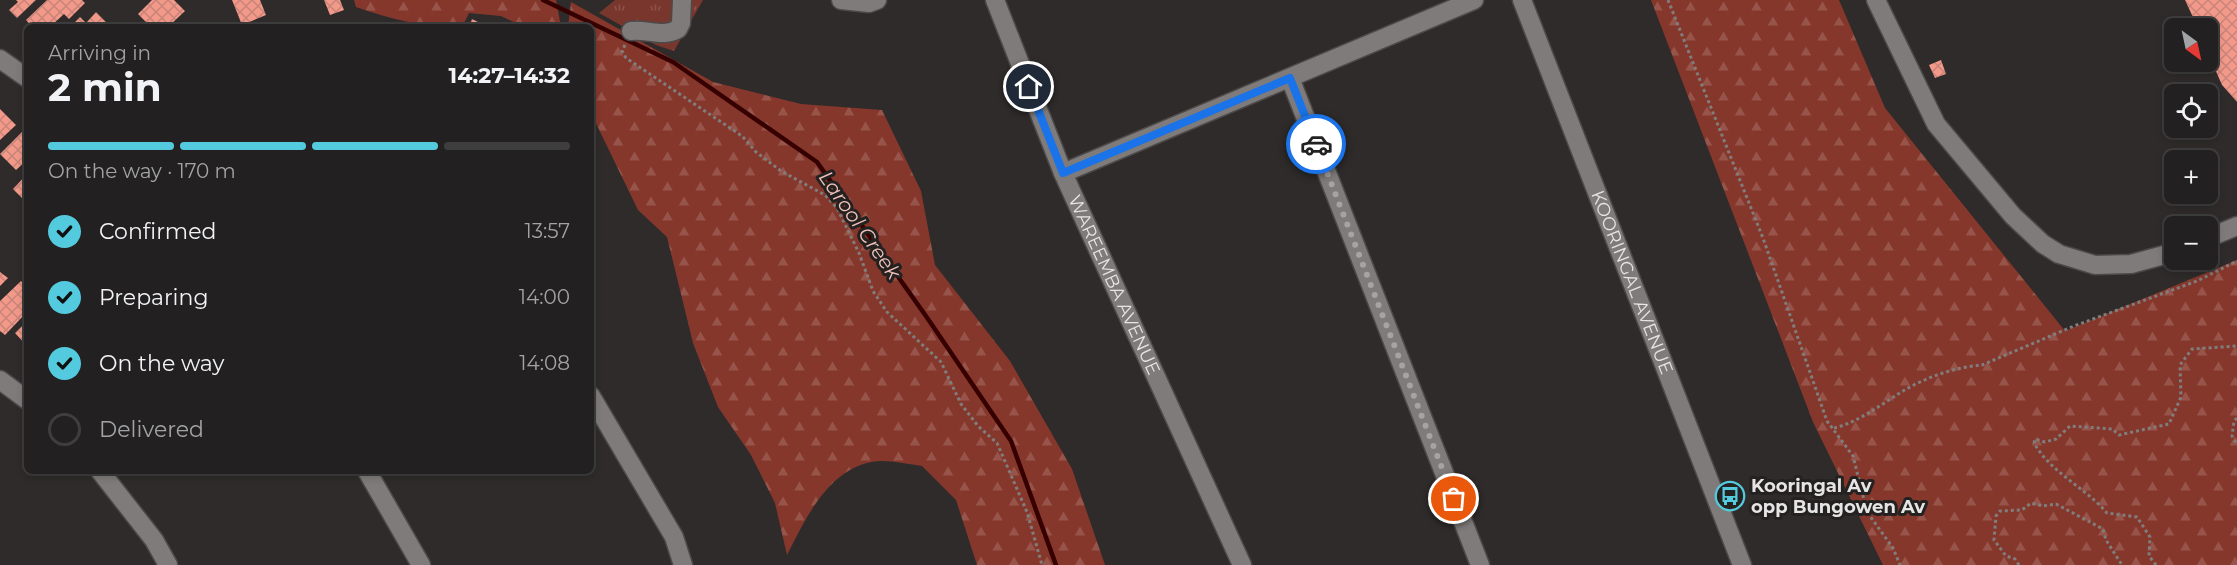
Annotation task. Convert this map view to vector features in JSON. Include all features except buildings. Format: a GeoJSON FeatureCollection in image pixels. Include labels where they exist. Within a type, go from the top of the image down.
{"type":"FeatureCollection","features":[{"type":"Feature","properties":{"kind":"street"},"geometry":{"type":"LineString","coordinates":[[631,31],[649,30],[663,34],[678,29],[682,0]]}},
{"type":"Feature","properties":{"kind":"street"},"geometry":{"type":"LineString","coordinates":[[841,0],[869,3],[877,0]]}},
{"type":"Feature","properties":{"kind":"street","name":"WAREEMBA AVENUE"},"geometry":{"type":"LineString","coordinates":[[995,0],[1063,173],[1242,565]]}},
{"type":"Feature","properties":{"kind":"street"},"geometry":{"type":"LineString","coordinates":[[1063,173],[1474,0]]}},
{"type":"Feature","properties":{"kind":"street","name":"KOORINGAL AVENUE"},"geometry":{"type":"LineString","coordinates":[[1522,0],[1742,565]]}},
{"type":"Feature","properties":{"kind":"street"},"geometry":{"type":"LineString","coordinates":[[1876,0],[1936,124],[2013,216],[2043,244],[2066,257],[2094,265],[2131,264],[2164,255]]}},
{"type":"Feature","properties":{"kind":"street"},"geometry":{"type":"LineString","coordinates":[[0,59],[24,76]]}},
{"type":"Feature","properties":{"kind":"street"},"geometry":{"type":"LineString","coordinates":[[1290,78],[1480,565]]}},
{"type":"Feature","properties":{"kind":"street"},"geometry":{"type":"LineString","coordinates":[[2218,234],[2237,226]]}},
{"type":"Feature","properties":{"kind":"street"},"geometry":{"type":"LineString","coordinates":[[0,380],[24,398]]}},
{"type":"Feature","properties":{"kind":"street"},"geometry":{"type":"LineString","coordinates":[[594,401],[674,537],[683,565]]}},
{"type":"Feature","properties":{"kind":"street"},"geometry":{"type":"LineString","coordinates":[[102,474],[154,540],[168,565]]}},
{"type":"Feature","properties":{"kind":"street"},"geometry":{"type":"LineString","coordinates":[[369,474],[421,565]]}},
{"type":"Feature","properties":{"kind":"path"},"geometry":{"type":"LineString","coordinates":[[1668,0],[1763,238],[1827,422],[1834,428],[1857,466],[1867,512],[1893,548],[1900,565]]}},
{"type":"Feature","properties":{"kind":"path"},"geometry":{"type":"LineString","coordinates":[[622,51],[626,58],[742,136],[756,152],[781,171],[825,195],[837,208],[877,298],[887,312],[941,363],[961,404],[978,426],[997,443],[1027,512],[1042,565]]}},
{"type":"Feature","properties":{"kind":"path"},"geometry":{"type":"LineString","coordinates":[[1834,428],[1850,425],[1906,389],[1966,366],[1982,364],[2074,326],[2197,281],[2237,261]]}},
{"type":"Feature","properties":{"kind":"path"},"geometry":{"type":"LineString","coordinates":[[2156,565],[2149,556],[2150,537],[2137,517],[2107,513],[2098,502],[2086,495],[2074,482],[2051,465],[2039,452],[2034,443],[2035,439],[2045,442],[2056,439],[2070,426],[2112,429],[2119,435],[2169,424],[2181,397],[2180,365],[2192,349],[2237,346]]}},
{"type":"Feature","properties":{"kind":"path"},"geometry":{"type":"LineString","coordinates":[[2237,418],[2234,421],[2232,436],[2237,444]]}},
{"type":"Feature","properties":{"kind":"path"},"geometry":{"type":"LineString","coordinates":[[2019,565],[2015,559],[2006,556],[1994,540],[1996,516],[2000,511],[2022,510],[2031,503],[2043,506],[2056,504],[2103,529],[2106,540],[2122,565]]}},
{"type":"Feature","properties":{"kind":"green space"},"geometry":{"type":"Polygon","coordinates":[[[354,0],[556,0],[560,24],[518,24],[501,16],[469,13],[464,24],[421,24],[382,16],[356,7],[354,0]]]}},
{"type":"Feature","properties":{"kind":"green space"},"geometry":{"type":"Polygon","coordinates":[[[615,0],[703,0],[674,51],[656,45],[599,13],[615,0]]]}},
{"type":"Feature","properties":{"kind":"green space"},"geometry":{"type":"Polygon","coordinates":[[[1651,0],[1839,0],[1885,108],[2065,331],[2213,270],[2218,270],[2218,268],[2237,260],[2237,565],[1883,565],[1813,422],[1651,0]]]}},
{"type":"Feature","properties":{"kind":"green space"},"geometry":{"type":"Polygon","coordinates":[[[571,2],[713,82],[801,104],[882,110],[921,191],[935,265],[1010,361],[1072,469],[1105,565],[977,565],[956,500],[922,466],[883,461],[855,467],[830,486],[810,513],[787,555],[775,503],[751,455],[718,407],[693,343],[667,237],[638,210],[594,119],[594,24],[568,24],[571,2]]]}},
{"type":"Feature","properties":{"kind":"waterway","name":"Larool Creek"},"geometry":{"type":"LineString","coordinates":[[543,0],[593,24]]}},
{"type":"Feature","properties":{"kind":"waterway","name":"Larool Creek"},"geometry":{"type":"LineString","coordinates":[[594,24],[673,62],[817,162],[1011,441],[1056,565]]}},
{"type":"Feature","properties":{"kind":"way so far"},"geometry":{"type":"LineString","coordinates":[[1316,144],[1454,499]]}},
{"type":"Feature","properties":{"kind":"place","name":"Kooringal Av opp Bungowen Av"},"geometry":{"type":"Point","coordinates":[1730,496]}},
{"type":"Feature","properties":{"kind":"route"},"geometry":{"type":"LineString","coordinates":[[1029,87],[1063,173],[1290,78],[1316,144]]}}]}
